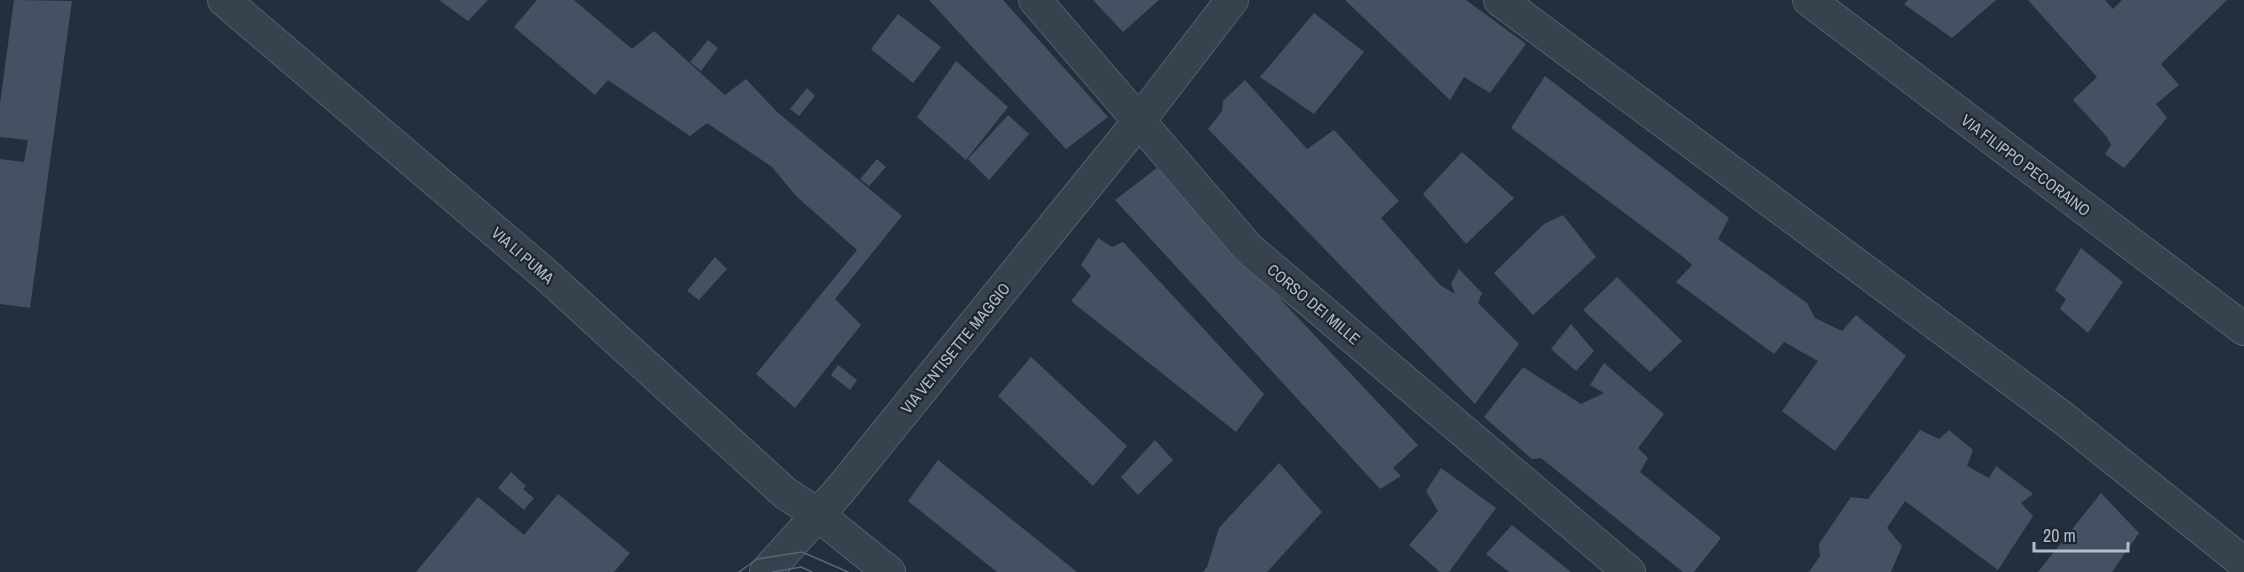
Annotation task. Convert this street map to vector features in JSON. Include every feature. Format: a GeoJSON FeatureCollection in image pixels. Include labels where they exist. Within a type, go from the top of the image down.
{"type":"FeatureCollection","features":[{"type":"Feature","properties":{"kind":"street","name":"VIA LI PUMA"},"geometry":{"type":"LineString","coordinates":[[224,0],[544,273],[785,493],[818,514],[889,572]]}},
{"type":"Feature","properties":{"kind":"street","name":"CORSO DEI MILLE"},"geometry":{"type":"LineString","coordinates":[[1035,0],[1249,249],[1629,572]]}},
{"type":"Feature","properties":{"kind":"street","name":"VIA VENTISETTE MAGGIO"},"geometry":{"type":"LineString","coordinates":[[780,567],[818,514],[840,490],[1139,121],[1232,0]]}},
{"type":"Feature","properties":{"kind":"street"},"geometry":{"type":"LineString","coordinates":[[1500,0],[2063,418],[2244,562]]}},
{"type":"Feature","properties":{"kind":"street","name":"VIA FILIPPO PECORAINO"},"geometry":{"type":"LineString","coordinates":[[1809,0],[2244,329]]}},
{"type":"Feature","properties":{"kind":"building"},"geometry":{"type":"Polygon","coordinates":[[[14,0],[72,1],[30,308],[0,304],[0,159],[24,162],[28,140],[0,137],[0,103],[14,0]]]}},
{"type":"Feature","properties":{"kind":"building"},"geometry":{"type":"Polygon","coordinates":[[[439,0],[488,0],[468,21],[439,0]]]}},
{"type":"Feature","properties":{"kind":"building"},"geometry":{"type":"Polygon","coordinates":[[[537,0],[574,0],[632,49],[654,31],[725,95],[746,79],[776,111],[902,216],[835,299],[861,325],[795,408],[756,374],[857,250],[796,196],[772,167],[707,123],[690,136],[608,80],[595,95],[514,27],[537,0]]]}},
{"type":"Feature","properties":{"kind":"building"},"geometry":{"type":"Polygon","coordinates":[[[929,0],[1003,0],[1108,117],[1066,149],[929,0]]]}},
{"type":"Feature","properties":{"kind":"building"},"geometry":{"type":"Polygon","coordinates":[[[1093,0],[1159,0],[1123,32],[1093,0]]]}},
{"type":"Feature","properties":{"kind":"building"},"geometry":{"type":"Polygon","coordinates":[[[1345,0],[1466,0],[1526,44],[1490,93],[1464,77],[1450,100],[1345,0]]]}},
{"type":"Feature","properties":{"kind":"building"},"geometry":{"type":"Polygon","coordinates":[[[1908,0],[1996,0],[1952,38],[1904,4],[1908,0]]]}},
{"type":"Feature","properties":{"kind":"building"},"geometry":{"type":"Polygon","coordinates":[[[2028,0],[2105,0],[2113,9],[2122,0],[2227,0],[2161,64],[2179,85],[2156,104],[2167,118],[2124,168],[2105,154],[2111,145],[2107,137],[2073,100],[2097,77],[2028,0]]]}},
{"type":"Feature","properties":{"kind":"building"},"geometry":{"type":"Polygon","coordinates":[[[1314,13],[1364,52],[1314,114],[1260,77],[1314,13]]]}},
{"type":"Feature","properties":{"kind":"building"},"geometry":{"type":"Polygon","coordinates":[[[898,14],[941,47],[913,83],[871,49],[898,14]]]}},
{"type":"Feature","properties":{"kind":"building"},"geometry":{"type":"Polygon","coordinates":[[[708,40],[718,48],[701,71],[690,62],[708,40]]]}},
{"type":"Feature","properties":{"kind":"building"},"geometry":{"type":"Polygon","coordinates":[[[956,61],[1008,107],[966,160],[917,117],[956,61]]]}},
{"type":"Feature","properties":{"kind":"building"},"geometry":{"type":"Polygon","coordinates":[[[1545,76],[1729,218],[1718,239],[1807,303],[1815,318],[1842,331],[1856,315],[1906,356],[1835,451],[1782,411],[1818,361],[1784,342],[1774,354],[1676,282],[1692,265],[1511,128],[1545,76]]]}},
{"type":"Feature","properties":{"kind":"building"},"geometry":{"type":"Polygon","coordinates":[[[1245,80],[1307,149],[1334,130],[1399,201],[1381,218],[1440,285],[1455,294],[1451,284],[1459,269],[1482,293],[1478,303],[1519,344],[1475,404],[1208,129],[1222,111],[1223,101],[1245,80]]]}},
{"type":"Feature","properties":{"kind":"building"},"geometry":{"type":"Polygon","coordinates":[[[807,88],[815,96],[799,116],[790,109],[807,88]]]}},
{"type":"Feature","properties":{"kind":"building"},"geometry":{"type":"Polygon","coordinates":[[[1008,115],[1029,134],[989,180],[968,159],[1008,115]]]}},
{"type":"Feature","properties":{"kind":"building"},"geometry":{"type":"Polygon","coordinates":[[[1462,152],[1514,198],[1466,244],[1423,194],[1462,152]]]}},
{"type":"Feature","properties":{"kind":"building"},"geometry":{"type":"Polygon","coordinates":[[[877,159],[886,167],[869,186],[860,179],[877,159]]]}},
{"type":"Feature","properties":{"kind":"building"},"geometry":{"type":"Polygon","coordinates":[[[1157,168],[1418,445],[1393,468],[1401,476],[1380,489],[1115,200],[1157,168]]]}},
{"type":"Feature","properties":{"kind":"building"},"geometry":{"type":"Polygon","coordinates":[[[1563,215],[1596,257],[1533,315],[1494,273],[1544,224],[1563,215]]]}},
{"type":"Feature","properties":{"kind":"building"},"geometry":{"type":"Polygon","coordinates":[[[1098,238],[1112,247],[1123,242],[1264,394],[1236,432],[1071,301],[1091,276],[1081,265],[1098,238]]]}},
{"type":"Feature","properties":{"kind":"building"},"geometry":{"type":"Polygon","coordinates":[[[2081,248],[2123,282],[2088,333],[2060,309],[2066,299],[2055,290],[2081,248]]]}},
{"type":"Feature","properties":{"kind":"building"},"geometry":{"type":"Polygon","coordinates":[[[715,257],[727,269],[699,300],[687,291],[715,257]]]}},
{"type":"Feature","properties":{"kind":"building"},"geometry":{"type":"Polygon","coordinates":[[[1617,277],[1682,341],[1650,372],[1583,310],[1617,277]]]}},
{"type":"Feature","properties":{"kind":"building"},"geometry":{"type":"Polygon","coordinates":[[[1571,324],[1594,351],[1576,371],[1551,349],[1571,324]]]}},
{"type":"Feature","properties":{"kind":"building"},"geometry":{"type":"Polygon","coordinates":[[[1031,357],[1127,446],[1093,486],[998,396],[1031,357]]]}},
{"type":"Feature","properties":{"kind":"building"},"geometry":{"type":"Polygon","coordinates":[[[1604,363],[1664,414],[1638,448],[1648,458],[1640,472],[1721,538],[1694,572],[1683,572],[1541,458],[1532,459],[1484,417],[1523,367],[1581,404],[1604,393],[1590,385],[1604,363]]]}},
{"type":"Feature","properties":{"kind":"building"},"geometry":{"type":"Polygon","coordinates":[[[838,365],[857,380],[850,390],[831,375],[838,365]]]}},
{"type":"Feature","properties":{"kind":"building"},"geometry":{"type":"Polygon","coordinates":[[[1920,430],[1939,439],[1949,430],[1973,450],[1967,466],[1989,478],[1996,466],[2033,494],[2021,503],[2033,516],[1998,570],[1905,501],[1887,528],[1902,546],[1891,572],[1809,572],[1820,556],[1819,544],[1851,497],[1868,499],[1920,430]]]}},
{"type":"Feature","properties":{"kind":"building"},"geometry":{"type":"Polygon","coordinates":[[[1155,440],[1173,460],[1138,495],[1121,477],[1155,440]]]}},
{"type":"Feature","properties":{"kind":"building"},"geometry":{"type":"Polygon","coordinates":[[[938,460],[1077,572],[997,572],[908,501],[938,460]]]}},
{"type":"Feature","properties":{"kind":"building"},"geometry":{"type":"Polygon","coordinates":[[[1279,463],[1322,512],[1267,572],[1203,572],[1207,567],[1219,528],[1279,463]]]}},
{"type":"Feature","properties":{"kind":"building"},"geometry":{"type":"Polygon","coordinates":[[[1441,468],[1496,508],[1449,572],[1440,572],[1409,545],[1438,511],[1426,491],[1441,468]]]}},
{"type":"Feature","properties":{"kind":"building"},"geometry":{"type":"Polygon","coordinates":[[[511,472],[526,486],[523,489],[534,498],[524,510],[498,488],[511,472]]]}},
{"type":"Feature","properties":{"kind":"building"},"geometry":{"type":"Polygon","coordinates":[[[2101,493],[2139,533],[2112,572],[2038,572],[2101,493]]]}},
{"type":"Feature","properties":{"kind":"building"},"geometry":{"type":"Polygon","coordinates":[[[558,494],[630,553],[614,572],[416,572],[478,497],[524,535],[558,494]]]}},
{"type":"Feature","properties":{"kind":"building"},"geometry":{"type":"Polygon","coordinates":[[[1512,525],[1571,572],[1509,572],[1486,554],[1512,525]]]}},
{"type":"Feature","properties":{"kind":"tram line"},"geometry":{"type":"LineString","coordinates":[[739,572],[757,559],[802,552],[848,572]]}},
{"type":"Feature","properties":{"kind":"tram line"},"geometry":{"type":"LineString","coordinates":[[773,572],[801,567],[812,572]]}}]}
